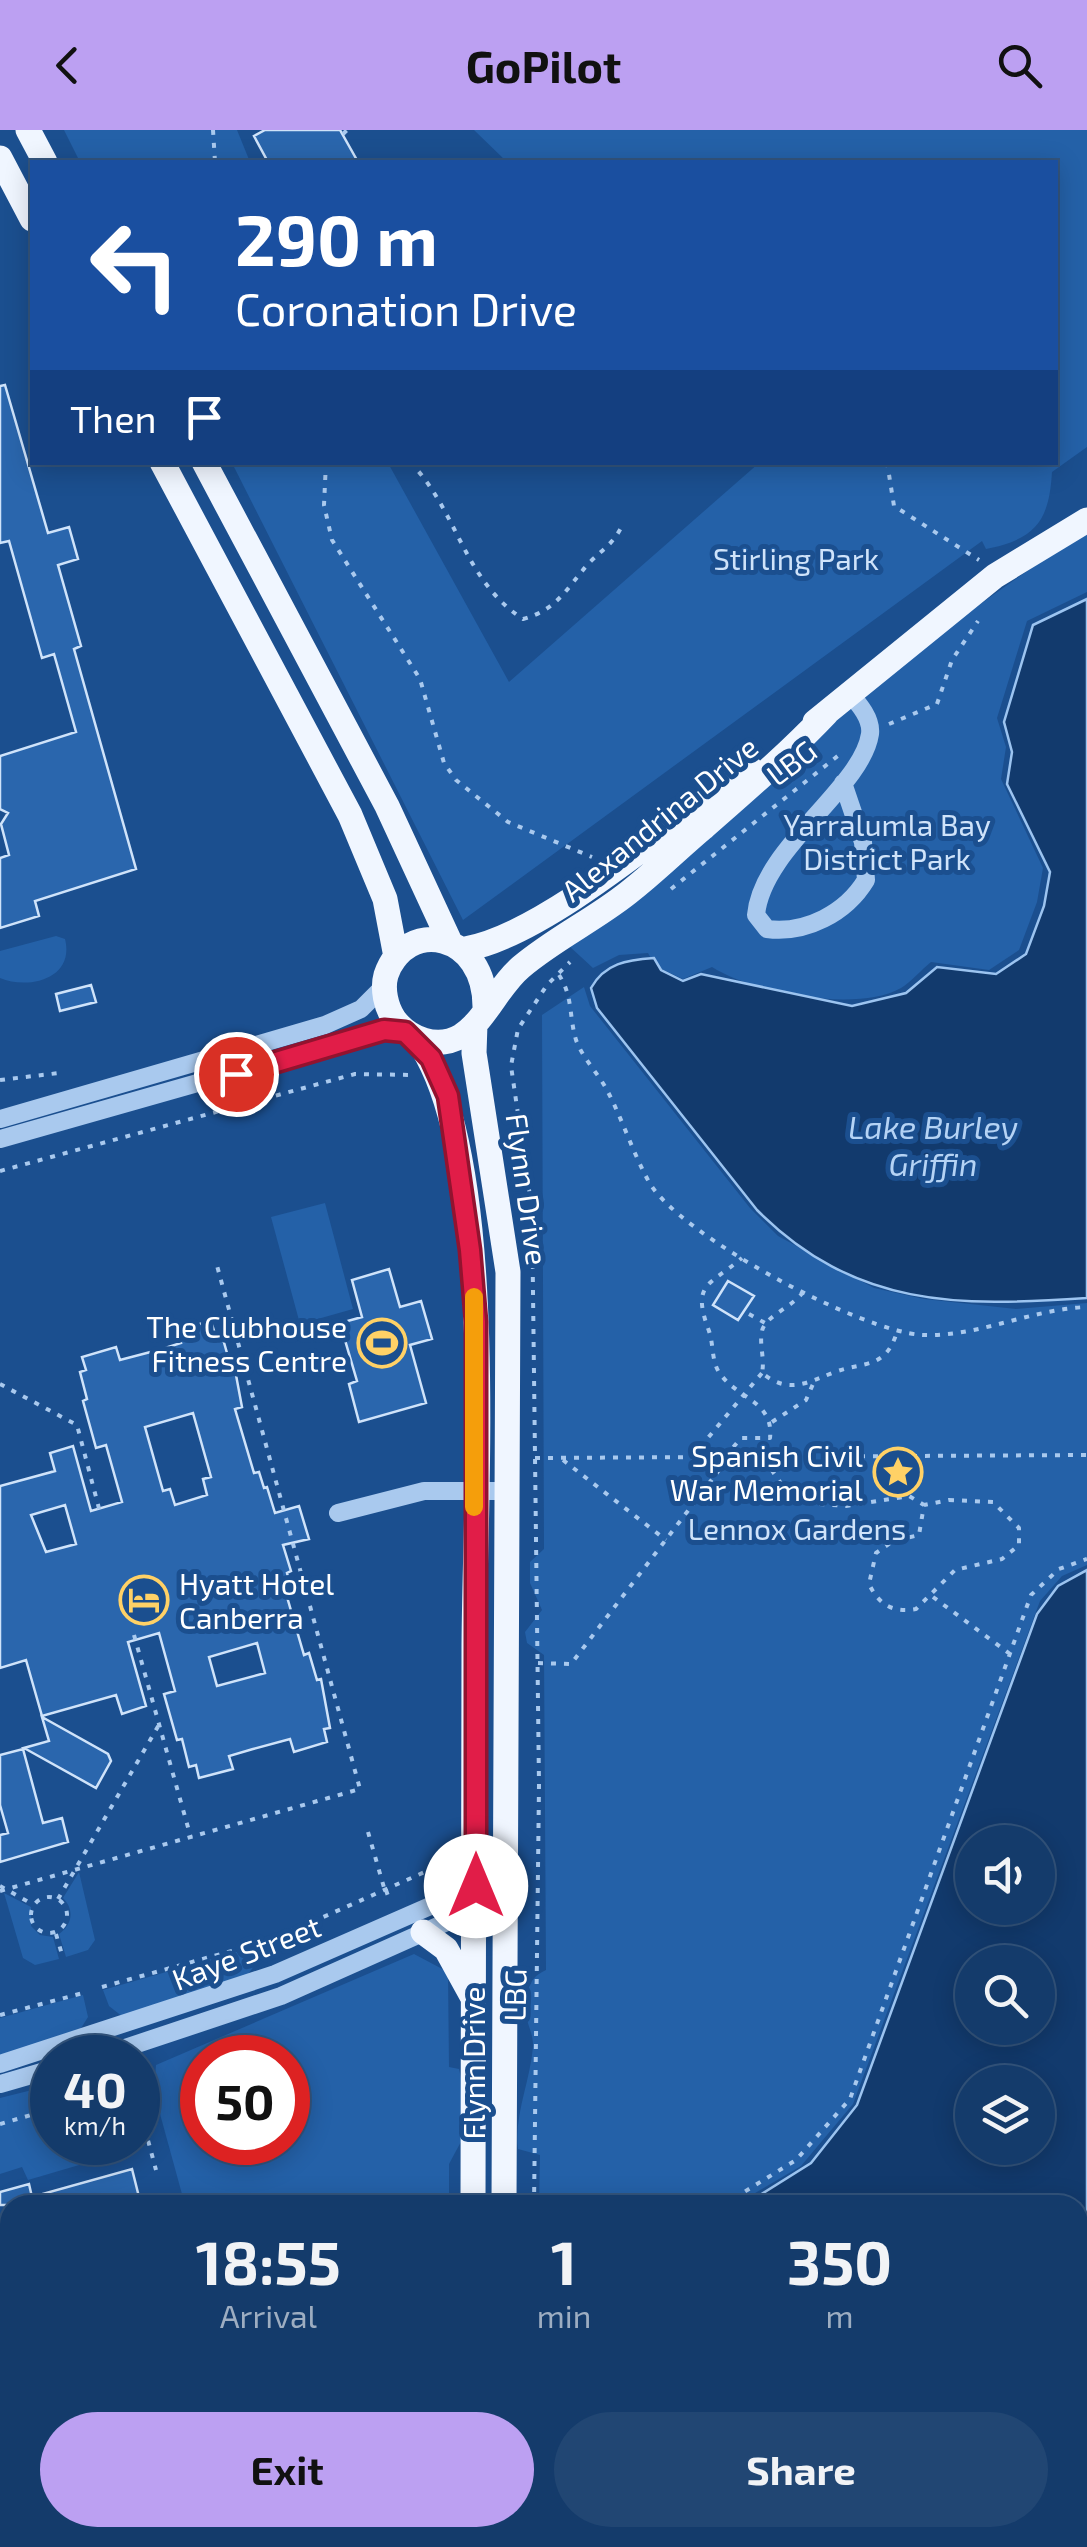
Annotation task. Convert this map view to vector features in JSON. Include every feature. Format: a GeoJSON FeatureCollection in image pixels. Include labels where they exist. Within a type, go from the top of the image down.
{"type":"FeatureCollection","features":[{"type":"Feature","properties":{"kind":"main road"},"geometry":{"type":"LineString","coordinates":[[1,160],[30,215]]}},
{"type":"Feature","properties":{"kind":"main road"},"geometry":{"type":"LineString","coordinates":[[164,465],[350,814],[385,899],[396,956],[383,987],[391,1016],[410,1035],[448,1041],[480,1016],[482,975],[458,946],[206,465]]}},
{"type":"Feature","properties":{"kind":"main road","name":"Alexandrina Drive"},"geometry":{"type":"LineString","coordinates":[[458,946],[507,938],[566,902],[826,714],[995,576],[1087,520]]}},
{"type":"Feature","properties":{"kind":"main road","name":"Alexandrina Drive"},"geometry":{"type":"LineString","coordinates":[[480,1016],[524,964],[627,894],[791,751],[826,714]]}},
{"type":"Feature","properties":{"kind":"main road"},"geometry":{"type":"LineString","coordinates":[[396,956],[420,943],[458,946]]}},
{"type":"Feature","properties":{"kind":"main road","name":"Flynn Drive"},"geometry":{"type":"LineString","coordinates":[[480,1016],[474,1053],[508,1272],[504,2195]]}},
{"type":"Feature","properties":{"kind":"main road","name":"Flynn Drive"},"geometry":{"type":"LineString","coordinates":[[410,1035],[448,1096],[462,1175],[476,1322],[473,2195]]}},
{"type":"Feature","properties":{"kind":"main road"},"geometry":{"type":"LineString","coordinates":[[476,1784],[507,1784]]}},
{"type":"Feature","properties":{"kind":"main road"},"geometry":{"type":"LineString","coordinates":[[424,1932],[446,1949],[475,2003]]}},
{"type":"Feature","properties":{"kind":"street"},"geometry":{"type":"LineString","coordinates":[[843,783],[863,842],[866,880],[837,913],[780,931],[768,929],[756,915],[762,892],[792,844],[862,758],[871,731],[863,708],[850,694]]}},
{"type":"Feature","properties":{"kind":"street"},"geometry":{"type":"LineString","coordinates":[[0,1119],[326,1025],[361,1009],[383,987]]}},
{"type":"Feature","properties":{"kind":"street"},"geometry":{"type":"LineString","coordinates":[[0,1139],[384,1030],[410,1035]]}},
{"type":"Feature","properties":{"kind":"street"},"geometry":{"type":"LineString","coordinates":[[338,1513],[424,1491],[508,1491]]}},
{"type":"Feature","properties":{"kind":"street","name":"Kaye Street"},"geometry":{"type":"LineString","coordinates":[[0,2064],[275,1974],[476,1898],[507,1895]]}},
{"type":"Feature","properties":{"kind":"street","name":"Kaye Street"},"geometry":{"type":"LineString","coordinates":[[160,2036],[281,1996],[424,1932],[476,1898]]}},
{"type":"Feature","properties":{"kind":"street"},"geometry":{"type":"LineString","coordinates":[[0,2084],[30,2075]]}},
{"type":"Feature","properties":{"kind":"path"},"geometry":{"type":"LineString","coordinates":[[213,130],[215,160]]}},
{"type":"Feature","properties":{"kind":"path"},"geometry":{"type":"LineString","coordinates":[[326,465],[324,505],[332,540],[420,679],[444,764],[456,780],[508,822],[591,856]]}},
{"type":"Feature","properties":{"kind":"path"},"geometry":{"type":"LineString","coordinates":[[413,465],[433,488],[480,582],[524,618],[544,613],[565,597],[592,560],[612,546],[622,526]]}},
{"type":"Feature","properties":{"kind":"path"},"geometry":{"type":"LineString","coordinates":[[887,465],[894,506],[978,558],[995,576]]}},
{"type":"Feature","properties":{"kind":"path"},"geometry":{"type":"LineString","coordinates":[[871,731],[937,704],[960,642],[987,611]]}},
{"type":"Feature","properties":{"kind":"path","name":"LBG"},"geometry":{"type":"LineString","coordinates":[[668,891],[841,753]]}},
{"type":"Feature","properties":{"kind":"path"},"geometry":{"type":"LineString","coordinates":[[518,1029],[570,962]]}},
{"type":"Feature","properties":{"kind":"path"},"geometry":{"type":"LineString","coordinates":[[558,974],[568,989],[576,1039],[606,1088],[649,1182],[671,1209],[742,1258],[870,1324],[897,1332],[954,1332],[1046,1310],[1087,1307]]}},
{"type":"Feature","properties":{"kind":"path"},"geometry":{"type":"LineString","coordinates":[[0,1080],[60,1073]]}},
{"type":"Feature","properties":{"kind":"path"},"geometry":{"type":"LineString","coordinates":[[0,1170],[356,1074],[424,1076]]}},
{"type":"Feature","properties":{"kind":"path"},"geometry":{"type":"LineString","coordinates":[[742,1258],[707,1283],[700,1306],[721,1376],[772,1422]]}},
{"type":"Feature","properties":{"kind":"path"},"geometry":{"type":"LineString","coordinates":[[2,1889],[360,1789],[216,1262]]}},
{"type":"Feature","properties":{"kind":"path"},"geometry":{"type":"LineString","coordinates":[[765,1324],[788,1309],[803,1292]]}},
{"type":"Feature","properties":{"kind":"path"},"geometry":{"type":"LineString","coordinates":[[748,1314],[765,1324]]}},
{"type":"Feature","properties":{"kind":"path"},"geometry":{"type":"LineString","coordinates":[[692,1458],[762,1373],[765,1324]]}},
{"type":"Feature","properties":{"kind":"path"},"geometry":{"type":"LineString","coordinates":[[762,1373],[784,1384],[813,1384],[835,1372],[870,1365],[893,1343],[897,1332]]}},
{"type":"Feature","properties":{"kind":"path"},"geometry":{"type":"LineString","coordinates":[[0,1384],[77,1425],[101,1516]]}},
{"type":"Feature","properties":{"kind":"path"},"geometry":{"type":"LineString","coordinates":[[538,1663],[571,1664],[741,1438],[770,1438],[772,1422],[806,1400],[813,1384]]}},
{"type":"Feature","properties":{"kind":"path"},"geometry":{"type":"LineString","coordinates":[[535,1458],[1087,1455]]}},
{"type":"Feature","properties":{"kind":"path"},"geometry":{"type":"LineString","coordinates":[[762,1457],[794,1502],[846,1506],[859,1500],[885,1502],[909,1496],[924,1505],[949,1500],[994,1502],[1016,1522],[1020,1535],[1014,1552],[955,1570],[933,1597],[916,1609],[890,1609],[876,1598],[868,1576],[876,1553],[894,1541],[918,1534],[924,1505]]}},
{"type":"Feature","properties":{"kind":"path"},"geometry":{"type":"LineString","coordinates":[[561,1458],[666,1540]]}},
{"type":"Feature","properties":{"kind":"path"},"geometry":{"type":"LineString","coordinates":[[739,2195],[796,2160],[850,2099],[1031,1595],[1059,1570],[1087,1559]]}},
{"type":"Feature","properties":{"kind":"path"},"geometry":{"type":"LineString","coordinates":[[933,1597],[1010,1654]]}},
{"type":"Feature","properties":{"kind":"path"},"geometry":{"type":"LineString","coordinates":[[134,1635],[191,1838]]}},
{"type":"Feature","properties":{"kind":"path"},"geometry":{"type":"LineString","coordinates":[[58,1900],[160,1723]]}},
{"type":"Feature","properties":{"kind":"path","name":"LBG"},"geometry":{"type":"LineString","coordinates":[[534,2195],[539,1785]]}},
{"type":"Feature","properties":{"kind":"path"},"geometry":{"type":"LineString","coordinates":[[368,1832],[385,1891]]}},
{"type":"Feature","properties":{"kind":"path"},"geometry":{"type":"LineString","coordinates":[[276,1938],[462,1855]]}},
{"type":"Feature","properties":{"kind":"path"},"geometry":{"type":"LineString","coordinates":[[2,1889],[34,1905]]}},
{"type":"Feature","properties":{"kind":"path"},"geometry":{"type":"LineString","coordinates":[[42,1898],[58,1900],[68,1914],[65,1926],[55,1933],[35,1926],[31,1916],[34,1905],[42,1898]]}},
{"type":"Feature","properties":{"kind":"path"},"geometry":{"type":"LineString","coordinates":[[55,1933],[62,1958]]}},
{"type":"Feature","properties":{"kind":"path"},"geometry":{"type":"LineString","coordinates":[[102,1987],[253,1945]]}},
{"type":"Feature","properties":{"kind":"path"},"geometry":{"type":"LineString","coordinates":[[0,2015],[83,1993]]}},
{"type":"Feature","properties":{"kind":"path"},"geometry":{"type":"LineString","coordinates":[[0,2124],[30,2115]]}},
{"type":"Feature","properties":{"kind":"path"},"geometry":{"type":"LineString","coordinates":[[155,2165],[156,2170]]}},
{"type":"Feature","properties":{"kind":"green space"},"geometry":{"type":"Polygon","coordinates":[[[64,130],[237,130],[249,160],[79,160],[64,130]]]}},
{"type":"Feature","properties":{"kind":"green space","name":"Stirling Park"},"geometry":{"type":"Polygon","coordinates":[[[474,130],[1087,130],[1087,447],[1052,472],[1043,515],[1028,533],[986,549],[982,541],[463,920],[233,465],[389,465],[509,682],[757,465],[1058,465],[1058,160],[505,160],[474,130]]]}},
{"type":"Feature","properties":{"kind":"green space","name":"Yarralumla Bay District Park"},"geometry":{"type":"Polygon","coordinates":[[[1087,532],[1087,592],[1027,621],[997,718],[1006,747],[1001,779],[1043,868],[1037,902],[1019,950],[989,970],[931,962],[901,988],[859,999],[833,999],[778,992],[712,967],[683,979],[655,966],[648,953],[619,955],[593,968],[568,945],[885,676],[1018,577],[1087,532]]]}},
{"type":"Feature","properties":{"kind":"green space"},"geometry":{"type":"Polygon","coordinates":[[[56,936],[65,939],[66,953],[56,972],[23,983],[0,978],[0,951],[56,936]]]}},
{"type":"Feature","properties":{"kind":"green space","name":"Lennox Gardens"},"geometry":{"type":"Polygon","coordinates":[[[584,987],[590,1006],[750,1208],[778,1236],[874,1288],[924,1299],[1016,1309],[1087,1303],[1087,1565],[1062,1576],[1040,1601],[853,2104],[801,2166],[752,2195],[539,2195],[540,2155],[518,2149],[518,2124],[533,2047],[525,2001],[531,1982],[546,1970],[544,1655],[527,1643],[525,1632],[542,1610],[530,1583],[530,1562],[544,1549],[542,1015],[584,987]]]}},
{"type":"Feature","properties":{"kind":"green space"},"geometry":{"type":"Polygon","coordinates":[[[325,1203],[353,1309],[300,1324],[271,1217],[325,1203]]]}},
{"type":"Feature","properties":{"kind":"green space"},"geometry":{"type":"Polygon","coordinates":[[[79,1872],[95,1940],[88,1950],[66,1957],[59,1934],[69,1922],[70,1912],[63,1898],[79,1872]]]}},
{"type":"Feature","properties":{"kind":"green space"},"geometry":{"type":"Polygon","coordinates":[[[4,1893],[31,1907],[31,1926],[40,1935],[53,1937],[59,1959],[35,1965],[23,1958],[4,1893]]]}},
{"type":"Feature","properties":{"kind":"green space"},"geometry":{"type":"Polygon","coordinates":[[[254,1947],[255,1965],[245,1978],[123,2017],[109,2006],[103,1990],[254,1947]]]}},
{"type":"Feature","properties":{"kind":"green space"},"geometry":{"type":"Polygon","coordinates":[[[414,1954],[448,1972],[449,2067],[459,2069],[471,2123],[449,2164],[449,2195],[182,2195],[160,2114],[160,2063],[180,2055],[180,2165],[310,2165],[310,2035],[226,2035],[414,1954]]]}},
{"type":"Feature","properties":{"kind":"green space"},"geometry":{"type":"Polygon","coordinates":[[[83,1995],[88,2017],[78,2033],[30,2035],[30,2047],[0,2056],[0,2018],[83,1995]]]}},
{"type":"Feature","properties":{"kind":"green space"},"geometry":{"type":"Polygon","coordinates":[[[30,2090],[30,2165],[79,2165],[28,2180],[22,2167],[0,2174],[0,2098],[30,2090]]]}},
{"type":"Feature","properties":{"kind":"water","name":"Lake Burley Griffin"},"geometry":{"type":"Polygon","coordinates":[[[1087,599],[1087,1298],[952,1300],[870,1283],[832,1266],[794,1242],[757,1210],[597,1008],[591,988],[603,973],[618,964],[654,958],[661,970],[683,981],[701,974],[852,1006],[906,993],[937,967],[996,974],[1026,954],[1044,906],[1050,872],[1007,784],[1012,752],[1004,722],[1033,625],[1087,599]]]}},
{"type":"Feature","properties":{"kind":"water"},"geometry":{"type":"Polygon","coordinates":[[[1087,1570],[1087,2195],[760,2195],[811,2163],[857,2105],[955,1838],[955,1925],[1055,1925],[1055,1825],[960,1825],[1037,1614],[1058,1586],[1087,1570]]]}},
{"type":"Feature","properties":{"kind":"building"},"geometry":{"type":"Polygon","coordinates":[[[265,130],[340,130],[357,160],[267,160],[254,136],[265,130]]]}},
{"type":"Feature","properties":{"kind":"building"},"geometry":{"type":"Polygon","coordinates":[[[5,385],[48,533],[69,527],[78,559],[58,565],[81,646],[74,649],[136,869],[35,901],[39,916],[0,928],[0,858],[9,855],[1,824],[8,813],[0,809],[0,756],[76,732],[54,654],[42,658],[9,541],[0,543],[0,386],[5,385]]]}},
{"type":"Feature","properties":{"kind":"building"},"geometry":{"type":"Polygon","coordinates":[[[91,985],[96,1002],[60,1011],[56,994],[91,985]]]}},
{"type":"Feature","properties":{"kind":"building","name":"The Clubhouse Fitness Centre"},"geometry":{"type":"Polygon","coordinates":[[[389,1269],[400,1307],[421,1301],[432,1339],[410,1345],[426,1403],[359,1422],[349,1384],[357,1381],[340,1323],[362,1317],[352,1280],[389,1269]]]}},
{"type":"Feature","properties":{"kind":"building"},"geometry":{"type":"Polygon","coordinates":[[[728,1281],[754,1296],[738,1320],[713,1305],[728,1281]]]}},
{"type":"Feature","properties":{"kind":"building","name":"Hyatt Hotel Canberra"},"geometry":{"type":"Polygon","coordinates":[[[211,1321],[215,1334],[221,1332],[229,1360],[233,1359],[242,1407],[235,1409],[254,1473],[259,1472],[264,1488],[267,1487],[275,1513],[299,1506],[309,1539],[283,1545],[291,1571],[287,1573],[291,1589],[285,1590],[304,1655],[309,1653],[317,1680],[321,1679],[330,1728],[324,1729],[327,1742],[294,1752],[290,1739],[253,1749],[229,1756],[233,1769],[199,1778],[196,1765],[189,1767],[182,1739],[177,1740],[164,1694],[175,1691],[159,1633],[128,1642],[146,1706],[122,1714],[116,1695],[42,1716],[26,1660],[0,1668],[0,1486],[55,1471],[50,1453],[73,1446],[91,1511],[122,1502],[106,1445],[96,1448],[83,1401],[87,1399],[80,1372],[86,1370],[82,1357],[116,1347],[120,1360],[162,1349],[181,1343],[177,1330],[211,1321]],[[193,1413],[145,1427],[163,1491],[170,1489],[175,1505],[207,1495],[203,1479],[211,1477],[193,1413]],[[65,1505],[31,1515],[46,1552],[76,1544],[65,1505]],[[257,1643],[209,1657],[217,1686],[265,1673],[257,1643]]]}},
{"type":"Feature","properties":{"kind":"building"},"geometry":{"type":"Polygon","coordinates":[[[42,1717],[108,1754],[111,1761],[96,1788],[24,1748],[49,1741],[42,1717]]]}},
{"type":"Feature","properties":{"kind":"building"},"geometry":{"type":"Polygon","coordinates":[[[23,1749],[43,1823],[62,1818],[68,1842],[0,1862],[0,1835],[8,1833],[0,1805],[0,1755],[23,1749]]]}},
{"type":"Feature","properties":{"kind":"building"},"geometry":{"type":"Polygon","coordinates":[[[132,2169],[138,2195],[39,2195],[132,2169]]]}},
{"type":"Feature","properties":{"kind":"building"},"geometry":{"type":"Polygon","coordinates":[[[29,2184],[32,2195],[0,2195],[0,2192],[29,2184]]]}},
{"type":"Feature","properties":{"kind":"slow traffic"},"geometry":{"type":"LineString","coordinates":[[474,1297],[474,1507]]}},
{"type":"Feature","properties":{"kind":"place","name":"The Clubhouse Fitness Centre"},"geometry":{"type":"Point","coordinates":[382,1343]}},
{"type":"Feature","properties":{"kind":"place","name":"Spanish Civil War Memorial"},"geometry":{"type":"Point","coordinates":[898,1472]}},
{"type":"Feature","properties":{"kind":"place","name":"Hyatt Hotel Canberra"},"geometry":{"type":"Point","coordinates":[144,1600]}},
{"type":"Feature","properties":{"kind":"route"},"geometry":{"type":"LineString","coordinates":[[236,1074],[384,1030],[405,1032],[416,1038],[431,1058],[448,1096],[462,1175],[476,1322],[476,1886]]}}]}
